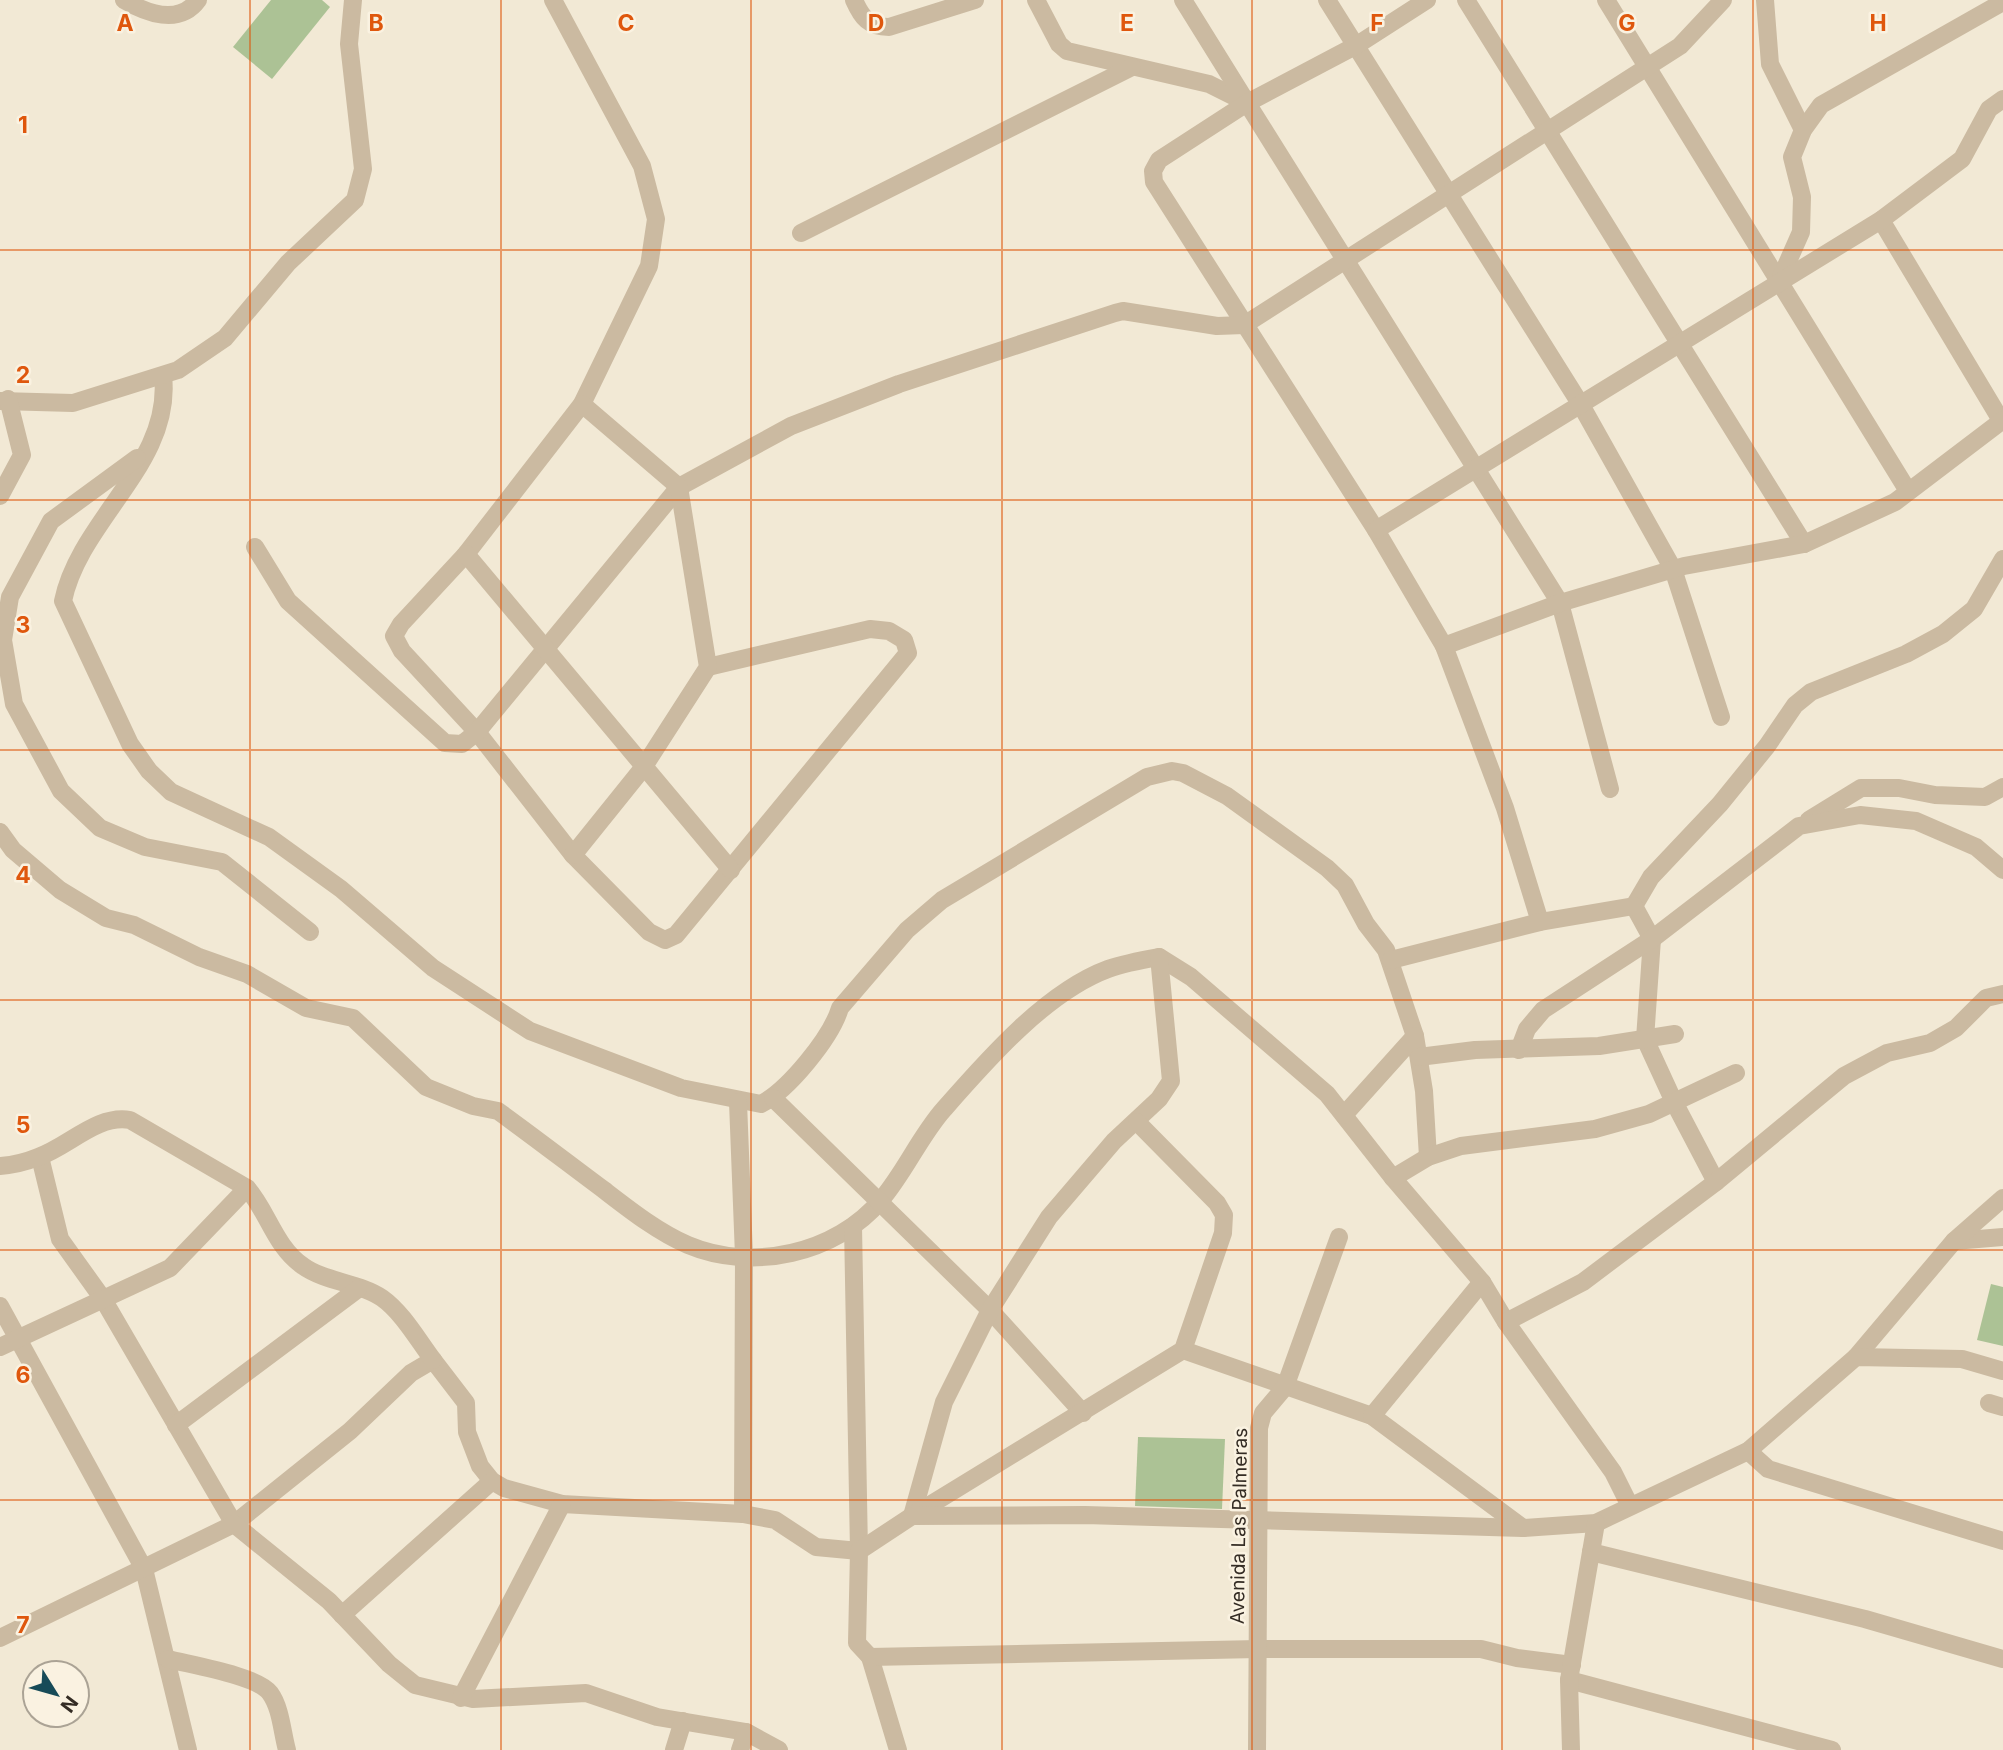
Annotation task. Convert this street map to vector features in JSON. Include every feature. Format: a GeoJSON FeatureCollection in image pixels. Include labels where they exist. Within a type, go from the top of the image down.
{"type":"FeatureCollection","features":[{"type":"Feature","properties":{"kind":"street"},"geometry":{"type":"LineString","coordinates":[[124,0],[145,12],[174,16],[192,8],[198,0]]}},
{"type":"Feature","properties":{"kind":"street"},"geometry":{"type":"LineString","coordinates":[[0,496],[22,455],[4,400],[73,403],[178,370],[225,338],[288,263],[355,200],[363,169],[349,44],[353,0]]}},
{"type":"Feature","properties":{"kind":"street"},"geometry":{"type":"LineString","coordinates":[[553,0],[642,166],[656,219],[649,266],[582,404],[466,554],[401,624],[394,636],[402,651],[477,732],[573,855],[649,932],[665,940],[676,935],[908,653],[904,640],[897,635],[889,631],[870,629],[708,667]]}},
{"type":"Feature","properties":{"kind":"street"},"geometry":{"type":"LineString","coordinates":[[854,0],[862,17],[876,27],[889,27],[975,0]]}},
{"type":"Feature","properties":{"kind":"street"},"geometry":{"type":"LineString","coordinates":[[1036,0],[1059,44],[1067,51],[1209,84],[1247,103]]}},
{"type":"Feature","properties":{"kind":"street"},"geometry":{"type":"LineString","coordinates":[[1183,0],[1560,603],[1610,789]]}},
{"type":"Feature","properties":{"kind":"street"},"geometry":{"type":"LineString","coordinates":[[1327,0],[1581,405],[1673,569],[1721,717]]}},
{"type":"Feature","properties":{"kind":"street"},"geometry":{"type":"LineString","coordinates":[[1426,0],[1357,45],[1247,103],[1159,160],[1153,171],[1154,183],[1376,530],[1444,646],[1505,807],[1540,922]]}},
{"type":"Feature","properties":{"kind":"street"},"geometry":{"type":"LineString","coordinates":[[1465,0],[1804,544]]}},
{"type":"Feature","properties":{"kind":"street"},"geometry":{"type":"LineString","coordinates":[[1606,0],[1778,284],[1909,491]]}},
{"type":"Feature","properties":{"kind":"street"},"geometry":{"type":"LineString","coordinates":[[255,547],[288,601],[445,743],[461,744],[477,732],[679,487],[791,426],[899,384],[1115,313],[1124,311],[1217,326],[1244,325],[1680,46],[1723,0]]}},
{"type":"Feature","properties":{"kind":"street"},"geometry":{"type":"LineString","coordinates":[[1765,0],[1770,64],[1803,130]]}},
{"type":"Feature","properties":{"kind":"street"},"geometry":{"type":"LineString","coordinates":[[1778,284],[1801,232],[1802,197],[1792,157],[1803,130],[1821,105],[2003,2]]}},
{"type":"Feature","properties":{"kind":"street"},"geometry":{"type":"LineString","coordinates":[[801,233],[1132,67]]}},
{"type":"Feature","properties":{"kind":"street"},"geometry":{"type":"LineString","coordinates":[[1376,530],[1881,220],[1962,159],[1989,109],[2003,99]]}},
{"type":"Feature","properties":{"kind":"street"},"geometry":{"type":"LineString","coordinates":[[1444,646],[1560,603],[1673,569],[1804,544],[1895,502],[2002,421],[1881,220]]}},
{"type":"Feature","properties":{"kind":"street"},"geometry":{"type":"LineString","coordinates":[[163,376],[166,400],[151,447],[120,491],[73,571],[63,601],[122,730],[149,771],[182,799],[269,837],[341,889],[433,968],[530,1031],[681,1088],[738,1102],[761,1104],[773,1098],[835,1023],[840,1008],[914,922],[973,879],[1156,773],[1183,773],[1209,785],[1327,868],[1345,885],[1391,960],[1415,1037],[1428,1157]]}},
{"type":"Feature","properties":{"kind":"street"},"geometry":{"type":"LineString","coordinates":[[573,855],[643,768],[708,667],[679,487],[582,404]]}},
{"type":"Feature","properties":{"kind":"street"},"geometry":{"type":"LineString","coordinates":[[151,447],[51,521],[10,597],[3,639],[14,704],[61,791],[100,828],[145,847],[222,862],[310,932]]}},
{"type":"Feature","properties":{"kind":"street"},"geometry":{"type":"LineString","coordinates":[[466,554],[731,870]]}},
{"type":"Feature","properties":{"kind":"street"},"geometry":{"type":"LineString","coordinates":[[1391,960],[1540,922],[1634,906],[1651,877],[1720,804],[1767,746],[1795,705],[1811,692],[1906,654],[1943,634],[1974,609],[2003,559]]}},
{"type":"Feature","properties":{"kind":"street"},"geometry":{"type":"LineString","coordinates":[[1519,1050],[1527,1029],[1543,1010],[1652,939],[1800,826],[1861,788],[1899,788],[1935,795],[1984,797],[2003,787]]}},
{"type":"Feature","properties":{"kind":"street"},"geometry":{"type":"LineString","coordinates":[[1800,826],[1860,815],[1916,821],[1976,847],[2003,870]]}},
{"type":"Feature","properties":{"kind":"street"},"geometry":{"type":"LineString","coordinates":[[0,832],[13,850],[60,890],[106,918],[135,925],[199,957],[247,974],[306,1007],[353,1018],[426,1087],[473,1105],[498,1111],[640,1217],[694,1248],[713,1255],[769,1256],[805,1250],[829,1241],[853,1226],[881,1200],[943,1111],[1036,1016],[1062,995],[1106,970],[1160,957],[1191,977],[1327,1094],[1393,1178],[1482,1282],[1506,1322],[1613,1472],[1630,1506]]}},
{"type":"Feature","properties":{"kind":"street"},"geometry":{"type":"LineString","coordinates":[[1634,906],[1652,939],[1646,1039],[1674,1102],[1716,1182]]}},
{"type":"Feature","properties":{"kind":"street"},"geometry":{"type":"LineString","coordinates":[[912,1516],[944,1402],[990,1310],[1049,1217],[1114,1141],[1159,1099],[1171,1081],[1160,957]]}},
{"type":"Feature","properties":{"kind":"street"},"geometry":{"type":"LineString","coordinates":[[1506,1322],[1583,1282],[1716,1182],[1844,1076],[1887,1053],[1930,1043],[1956,1028],[1986,998],[2003,994]]}},
{"type":"Feature","properties":{"kind":"street"},"geometry":{"type":"LineString","coordinates":[[1419,1057],[1475,1050],[1600,1046],[1675,1034]]}},
{"type":"Feature","properties":{"kind":"street"},"geometry":{"type":"LineString","coordinates":[[1344,1115],[1415,1037]]}},
{"type":"Feature","properties":{"kind":"street"},"geometry":{"type":"LineString","coordinates":[[1393,1178],[1428,1157],[1461,1146],[1595,1129],[1649,1114],[1736,1073]]}},
{"type":"Feature","properties":{"kind":"street"},"geometry":{"type":"LineString","coordinates":[[773,1098],[881,1200],[990,1310],[1083,1413]]}},
{"type":"Feature","properties":{"kind":"street"},"geometry":{"type":"LineString","coordinates":[[738,1102],[744,1256],[743,1514]]}},
{"type":"Feature","properties":{"kind":"street"},"geometry":{"type":"LineString","coordinates":[[0,1167],[40,1157],[118,1118],[130,1120],[247,1188],[260,1203],[268,1223],[285,1249],[302,1266],[382,1297],[466,1403],[467,1432],[480,1466],[492,1481],[520,1495],[562,1504],[743,1514],[775,1520],[816,1547],[859,1551],[1183,1350],[1223,1233],[1224,1215],[1217,1203],[1137,1122]]}},
{"type":"Feature","properties":{"kind":"street"},"geometry":{"type":"LineString","coordinates":[[40,1157],[60,1239],[103,1299],[234,1524],[342,1615],[402,1676],[428,1690],[461,1698],[586,1693],[639,1712],[746,1732],[779,1750]]}},
{"type":"Feature","properties":{"kind":"street"},"geometry":{"type":"LineString","coordinates":[[0,1347],[170,1268],[247,1188]]}},
{"type":"Feature","properties":{"kind":"street"},"geometry":{"type":"LineString","coordinates":[[912,1516],[1085,1515],[1523,1528],[1597,1523],[1748,1451],[1856,1357],[1954,1241],[2003,1198]]}},
{"type":"Feature","properties":{"kind":"street"},"geometry":{"type":"LineString","coordinates":[[853,1226],[859,1551],[857,1643],[870,1657],[898,1750]]}},
{"type":"Feature","properties":{"kind":"street","name":"Avenida Las Palmeras"},"geometry":{"type":"LineString","coordinates":[[1257,1750],[1259,1428],[1263,1412],[1286,1387],[1339,1237]]}},
{"type":"Feature","properties":{"kind":"street"},"geometry":{"type":"LineString","coordinates":[[1954,1241],[2003,1237]]}},
{"type":"Feature","properties":{"kind":"street"},"geometry":{"type":"LineString","coordinates":[[1372,1416],[1482,1282]]}},
{"type":"Feature","properties":{"kind":"street"},"geometry":{"type":"LineString","coordinates":[[176,1425],[358,1289]]}},
{"type":"Feature","properties":{"kind":"street"},"geometry":{"type":"LineString","coordinates":[[0,1306],[144,1569],[169,1659],[188,1750]]}},
{"type":"Feature","properties":{"kind":"street"},"geometry":{"type":"LineString","coordinates":[[1183,1350],[1372,1416],[1523,1528]]}},
{"type":"Feature","properties":{"kind":"street"},"geometry":{"type":"LineString","coordinates":[[1856,1357],[1962,1359],[2003,1371]]}},
{"type":"Feature","properties":{"kind":"street"},"geometry":{"type":"LineString","coordinates":[[0,1638],[234,1524],[349,1432],[411,1373],[433,1360]]}},
{"type":"Feature","properties":{"kind":"street"},"geometry":{"type":"LineString","coordinates":[[1748,1451],[1768,1469],[2003,1541]]}},
{"type":"Feature","properties":{"kind":"street"},"geometry":{"type":"LineString","coordinates":[[342,1615],[492,1481]]}},
{"type":"Feature","properties":{"kind":"street"},"geometry":{"type":"LineString","coordinates":[[461,1698],[562,1504]]}},
{"type":"Feature","properties":{"kind":"street"},"geometry":{"type":"LineString","coordinates":[[1571,1750],[1571,1673],[1597,1523]]}},
{"type":"Feature","properties":{"kind":"street"},"geometry":{"type":"LineString","coordinates":[[1591,1552],[1865,1619],[2003,1659]]}},
{"type":"Feature","properties":{"kind":"street"},"geometry":{"type":"LineString","coordinates":[[870,1657],[1258,1649],[1481,1649],[1832,1750]]}},
{"type":"Feature","properties":{"kind":"street"},"geometry":{"type":"LineString","coordinates":[[169,1659],[255,1682],[269,1690],[275,1703],[286,1750]]}},
{"type":"Feature","properties":{"kind":"street"},"geometry":{"type":"LineString","coordinates":[[674,1750],[683,1720]]}},
{"type":"Feature","properties":{"kind":"street"},"geometry":{"type":"LineString","coordinates":[[740,1750],[746,1732]]}},
{"type":"Feature","properties":{"kind":"green space"},"geometry":{"type":"Polygon","coordinates":[[[271,0],[322,0],[330,7],[272,79],[233,47],[271,0]]]}},
{"type":"Feature","properties":{"kind":"green space"},"geometry":{"type":"Polygon","coordinates":[[[1991,1284],[2003,1287],[2003,1346],[1977,1340],[1991,1284]]]}},
{"type":"Feature","properties":{"kind":"green space"},"geometry":{"type":"Polygon","coordinates":[[[1138,1437],[1225,1439],[1222,1509],[1135,1506],[1138,1437]]]}}]}
